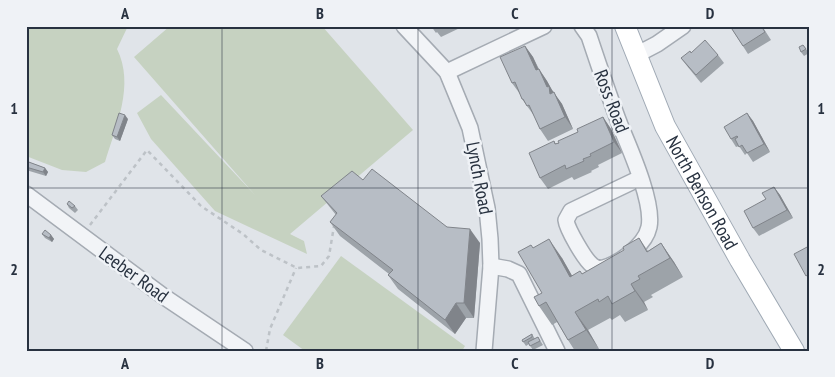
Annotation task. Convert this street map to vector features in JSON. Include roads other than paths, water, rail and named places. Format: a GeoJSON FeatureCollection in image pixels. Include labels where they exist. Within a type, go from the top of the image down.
{"type":"FeatureCollection","features":[{"type":"Feature","properties":{"kind":"main road","name":"North Benson Road"},"geometry":{"type":"LineString","coordinates":[[625,26],[653,98],[676,146],[794,351]]}},
{"type":"Feature","properties":{"kind":"street","name":"Lynch Road"},"geometry":{"type":"LineString","coordinates":[[404,26],[447,72],[470,128],[487,208],[491,266],[484,351]]}},
{"type":"Feature","properties":{"kind":"street"},"geometry":{"type":"LineString","coordinates":[[447,72],[544,26]]}},
{"type":"Feature","properties":{"kind":"street","name":"Ross Road"},"geometry":{"type":"LineString","coordinates":[[582,26],[589,36],[630,146],[640,178],[649,216],[647,236],[617,263],[599,269],[587,259],[569,230],[566,220],[571,212],[640,178]]}},
{"type":"Feature","properties":{"kind":"street"},"geometry":{"type":"LineString","coordinates":[[636,55],[657,44],[683,26]]}},
{"type":"Feature","properties":{"kind":"street","name":"Leeber Road"},"geometry":{"type":"LineString","coordinates":[[26,194],[163,296],[245,351]]}},
{"type":"Feature","properties":{"kind":"street"},"geometry":{"type":"LineString","coordinates":[[491,266],[508,269],[519,274],[557,351]]}}]}
